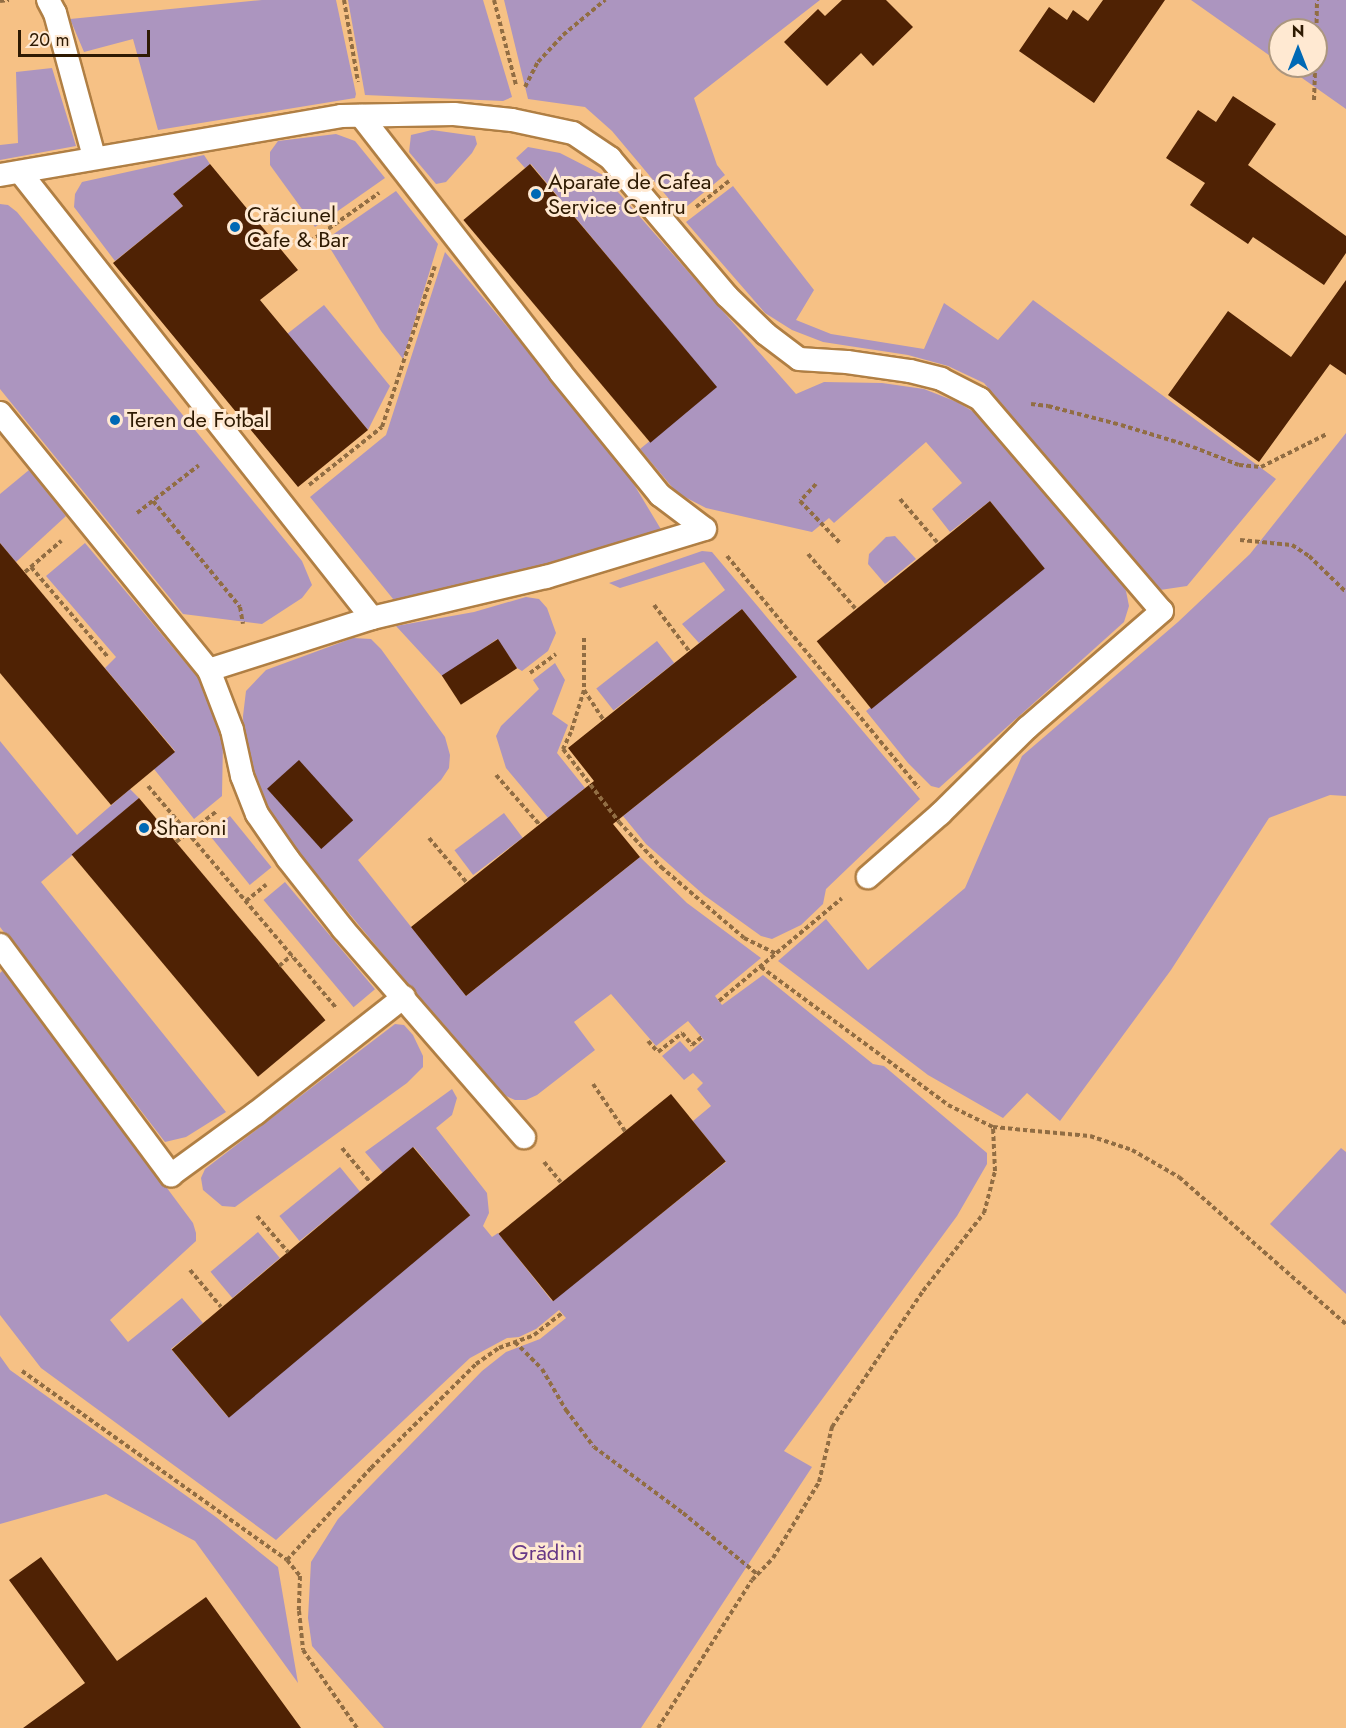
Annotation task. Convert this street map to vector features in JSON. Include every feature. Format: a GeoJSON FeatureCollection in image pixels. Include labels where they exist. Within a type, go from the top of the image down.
{"type":"FeatureCollection","features":[{"type":"Feature","properties":{"kind":"lane"},"geometry":{"type":"LineString","coordinates":[[48,0],[55,13],[94,157]]}},
{"type":"Feature","properties":{"kind":"lane"},"geometry":{"type":"LineString","coordinates":[[372,618],[10,173],[341,116],[454,114],[512,120],[573,133],[610,158],[727,296],[765,334],[799,359],[847,362],[910,371],[941,379],[980,399],[1162,611],[1027,728],[940,814],[868,877]]}},
{"type":"Feature","properties":{"kind":"lane"},"geometry":{"type":"LineString","coordinates":[[360,116],[660,495],[705,529]]}},
{"type":"Feature","properties":{"kind":"lane"},"geometry":{"type":"LineString","coordinates":[[0,413],[209,670],[232,730],[242,776],[257,814],[343,929],[524,1137]]}},
{"type":"Feature","properties":{"kind":"lane"},"geometry":{"type":"LineString","coordinates":[[209,670],[372,618],[546,577],[705,529]]}},
{"type":"Feature","properties":{"kind":"lane"},"geometry":{"type":"LineString","coordinates":[[1,949],[171,1175],[404,997]]}},
{"type":"Feature","properties":{"kind":"path"},"geometry":{"type":"LineString","coordinates":[[0,1],[9,0]]}},
{"type":"Feature","properties":{"kind":"path"},"geometry":{"type":"LineString","coordinates":[[344,0],[360,97],[360,116]]}},
{"type":"Feature","properties":{"kind":"path"},"geometry":{"type":"LineString","coordinates":[[494,0],[519,98]]}},
{"type":"Feature","properties":{"kind":"path"},"geometry":{"type":"LineString","coordinates":[[512,120],[519,98],[538,62],[563,35],[605,0]]}},
{"type":"Feature","properties":{"kind":"path"},"geometry":{"type":"LineString","coordinates":[[1317,0],[1317,18]]}},
{"type":"Feature","properties":{"kind":"path"},"geometry":{"type":"LineString","coordinates":[[1314,100],[1315,78]]}},
{"type":"Feature","properties":{"kind":"path"},"geometry":{"type":"LineString","coordinates":[[304,246],[407,175]]}},
{"type":"Feature","properties":{"kind":"path"},"geometry":{"type":"LineString","coordinates":[[669,228],[729,181]]}},
{"type":"Feature","properties":{"kind":"path"},"geometry":{"type":"LineString","coordinates":[[283,507],[382,427],[448,228]]}},
{"type":"Feature","properties":{"kind":"path"},"geometry":{"type":"LineString","coordinates":[[980,399],[1048,406],[1193,447],[1239,465],[1261,467],[1327,434]]}},
{"type":"Feature","properties":{"kind":"path"},"geometry":{"type":"LineString","coordinates":[[137,513],[199,465]]}},
{"type":"Feature","properties":{"kind":"path"},"geometry":{"type":"LineString","coordinates":[[816,484],[800,501],[840,543]]}},
{"type":"Feature","properties":{"kind":"path"},"geometry":{"type":"LineString","coordinates":[[900,499],[937,542]]}},
{"type":"Feature","properties":{"kind":"path"},"geometry":{"type":"LineString","coordinates":[[153,501],[240,607],[249,657]]}},
{"type":"Feature","properties":{"kind":"path"},"geometry":{"type":"LineString","coordinates":[[25,572],[86,520]]}},
{"type":"Feature","properties":{"kind":"path"},"geometry":{"type":"LineString","coordinates":[[705,529],[903,768]]}},
{"type":"Feature","properties":{"kind":"path"},"geometry":{"type":"LineString","coordinates":[[1240,540],[1292,545],[1309,556],[1346,592]]}},
{"type":"Feature","properties":{"kind":"path"},"geometry":{"type":"LineString","coordinates":[[808,554],[855,608]]}},
{"type":"Feature","properties":{"kind":"path"},"geometry":{"type":"LineString","coordinates":[[31,567],[108,657]]}},
{"type":"Feature","properties":{"kind":"path"},"geometry":{"type":"LineString","coordinates":[[654,605],[689,651]]}},
{"type":"Feature","properties":{"kind":"path"},"geometry":{"type":"LineString","coordinates":[[584,638],[584,690],[562,749],[620,822],[661,867],[744,938],[777,954]]}},
{"type":"Feature","properties":{"kind":"path"},"geometry":{"type":"LineString","coordinates":[[530,673],[556,654]]}},
{"type":"Feature","properties":{"kind":"path"},"geometry":{"type":"LineString","coordinates":[[584,690],[603,719]]}},
{"type":"Feature","properties":{"kind":"path"},"geometry":{"type":"LineString","coordinates":[[495,775],[539,824]]}},
{"type":"Feature","properties":{"kind":"path"},"geometry":{"type":"LineString","coordinates":[[148,786],[358,1034]]}},
{"type":"Feature","properties":{"kind":"path"},"geometry":{"type":"LineString","coordinates":[[176,842],[189,833]]}},
{"type":"Feature","properties":{"kind":"path"},"geometry":{"type":"LineString","coordinates":[[429,838],[467,883]]}},
{"type":"Feature","properties":{"kind":"path"},"geometry":{"type":"LineString","coordinates":[[719,1001],[868,877]]}},
{"type":"Feature","properties":{"kind":"path"},"geometry":{"type":"LineString","coordinates":[[279,966],[292,956]]}},
{"type":"Feature","properties":{"kind":"path"},"geometry":{"type":"LineString","coordinates":[[761,967],[948,1105],[993,1127],[1090,1136],[1132,1150],[1179,1177],[1346,1324]]}},
{"type":"Feature","properties":{"kind":"path"},"geometry":{"type":"LineString","coordinates":[[648,1041],[658,1052],[682,1034],[692,1045],[702,1037]]}},
{"type":"Feature","properties":{"kind":"path"},"geometry":{"type":"LineString","coordinates":[[593,1083],[625,1131]]}},
{"type":"Feature","properties":{"kind":"path"},"geometry":{"type":"LineString","coordinates":[[658,1728],[757,1574],[773,1557],[819,1482],[832,1427],[923,1291],[984,1213],[995,1171],[993,1127]]}},
{"type":"Feature","properties":{"kind":"path"},"geometry":{"type":"LineString","coordinates":[[342,1148],[371,1183]]}},
{"type":"Feature","properties":{"kind":"path"},"geometry":{"type":"LineString","coordinates":[[257,1216],[288,1252]]}},
{"type":"Feature","properties":{"kind":"path"},"geometry":{"type":"LineString","coordinates":[[190,1270],[222,1307]]}},
{"type":"Feature","properties":{"kind":"path"},"geometry":{"type":"LineString","coordinates":[[288,1560],[371,1468],[476,1364],[499,1348],[534,1335],[562,1312]]}},
{"type":"Feature","properties":{"kind":"path"},"geometry":{"type":"LineString","coordinates":[[515,1342],[542,1369],[566,1410],[594,1447],[683,1513],[757,1574]]}},
{"type":"Feature","properties":{"kind":"path"},"geometry":{"type":"LineString","coordinates":[[22,1371],[288,1560],[300,1576],[299,1611],[303,1650],[357,1728]]}},
{"type":"Feature","properties":{"kind":"green space"},"geometry":{"type":"Polygon","coordinates":[[[262,0],[336,0],[355,98],[158,130],[133,39],[84,52],[70,19],[262,0]]]}},
{"type":"Feature","properties":{"kind":"green space"},"geometry":{"type":"Polygon","coordinates":[[[348,0],[483,0],[512,97],[503,101],[365,95],[348,0]]]}},
{"type":"Feature","properties":{"kind":"green space"},"geometry":{"type":"Polygon","coordinates":[[[504,0],[820,0],[694,98],[717,165],[725,175],[680,212],[612,131],[585,107],[528,99],[504,0]]]}},
{"type":"Feature","properties":{"kind":"green space"},"geometry":{"type":"Polygon","coordinates":[[[1191,0],[1346,0],[1346,109],[1302,78],[1328,78],[1328,18],[1268,18],[1268,55],[1191,0]]]}},
{"type":"Feature","properties":{"kind":"green space"},"geometry":{"type":"Polygon","coordinates":[[[52,68],[76,146],[0,160],[0,145],[18,143],[16,72],[52,68]]]}},
{"type":"Feature","properties":{"kind":"green space"},"geometry":{"type":"Polygon","coordinates":[[[432,130],[475,136],[477,144],[472,153],[446,182],[436,184],[409,152],[411,135],[432,130]]]}},
{"type":"Feature","properties":{"kind":"green space"},"geometry":{"type":"Polygon","coordinates":[[[336,134],[355,141],[385,178],[315,227],[270,165],[270,152],[278,141],[336,134]]]}},
{"type":"Feature","properties":{"kind":"green space"},"geometry":{"type":"Polygon","coordinates":[[[528,147],[560,153],[603,175],[796,394],[824,382],[882,383],[924,389],[957,402],[984,418],[1117,573],[1126,591],[1129,606],[1124,622],[939,788],[931,786],[908,763],[866,711],[1044,568],[990,501],[950,532],[932,509],[962,483],[926,442],[834,523],[829,518],[812,532],[706,508],[677,493],[640,449],[716,387],[531,164],[525,168],[516,158],[528,147]]]}},
{"type":"Feature","properties":{"kind":"green space"},"geometry":{"type":"Polygon","coordinates":[[[204,155],[210,164],[173,194],[183,206],[115,261],[74,207],[75,194],[82,182],[204,155]]]}},
{"type":"Feature","properties":{"kind":"green space"},"geometry":{"type":"Polygon","coordinates":[[[733,186],[814,290],[796,320],[831,334],[924,349],[944,303],[998,340],[1033,300],[1276,479],[1187,586],[1160,590],[984,383],[948,366],[908,355],[823,342],[792,330],[765,313],[686,222],[733,186]]]}},
{"type":"Feature","properties":{"kind":"green space"},"geometry":{"type":"Polygon","coordinates":[[[396,191],[438,244],[403,359],[381,331],[325,240],[396,191]]]}},
{"type":"Feature","properties":{"kind":"green space"},"geometry":{"type":"Polygon","coordinates":[[[0,204],[8,205],[17,212],[302,561],[312,585],[302,598],[262,624],[183,614],[0,389],[0,204]]]}},
{"type":"Feature","properties":{"kind":"green space"},"geometry":{"type":"Polygon","coordinates":[[[445,252],[621,463],[662,531],[528,571],[398,605],[310,497],[386,435],[445,252]]]}},
{"type":"Feature","properties":{"kind":"green space"},"geometry":{"type":"Polygon","coordinates":[[[324,305],[390,386],[368,430],[287,334],[324,305]]]}},
{"type":"Feature","properties":{"kind":"green space"},"geometry":{"type":"Polygon","coordinates":[[[1346,433],[1346,796],[1330,795],[1269,818],[1171,970],[1060,1121],[1027,1093],[1003,1118],[928,1075],[778,961],[826,919],[868,970],[965,888],[1022,756],[1178,622],[1250,554],[1346,433]]]}},
{"type":"Feature","properties":{"kind":"green space"},"geometry":{"type":"Polygon","coordinates":[[[29,470],[66,516],[16,562],[0,543],[0,494],[29,470]]]}},
{"type":"Feature","properties":{"kind":"green space"},"geometry":{"type":"Polygon","coordinates":[[[895,536],[916,559],[885,584],[868,564],[869,554],[886,537],[895,536]]]}},
{"type":"Feature","properties":{"kind":"green space"},"geometry":{"type":"Polygon","coordinates":[[[85,543],[200,680],[223,741],[222,796],[194,819],[154,769],[175,751],[105,668],[116,657],[46,576],[85,543]]]}},
{"type":"Feature","properties":{"kind":"green space"},"geometry":{"type":"Polygon","coordinates":[[[702,551],[712,552],[920,799],[826,889],[823,904],[801,925],[772,939],[761,936],[704,895],[646,844],[623,816],[796,678],[742,609],[699,643],[682,624],[725,590],[704,562],[620,588],[609,583],[702,551]]]}},
{"type":"Feature","properties":{"kind":"green space"},"geometry":{"type":"Polygon","coordinates":[[[526,597],[539,599],[547,608],[556,633],[548,651],[522,671],[517,668],[497,639],[443,677],[396,626],[474,612],[526,597]]]}},
{"type":"Feature","properties":{"kind":"green space","name":"Grădini"},"geometry":{"type":"Polygon","coordinates":[[[353,638],[371,639],[381,649],[445,737],[450,755],[449,768],[441,780],[358,860],[466,996],[640,857],[687,903],[761,958],[715,996],[722,1005],[763,975],[873,1064],[884,1066],[987,1153],[987,1164],[957,1216],[784,1451],[812,1467],[641,1728],[384,1728],[312,1646],[308,1618],[311,1562],[338,1519],[482,1371],[506,1352],[540,1339],[566,1318],[559,1310],[536,1329],[519,1337],[507,1338],[470,1358],[276,1540],[41,1368],[0,1315],[0,973],[4,969],[193,1223],[196,1241],[110,1320],[128,1342],[182,1298],[203,1323],[171,1349],[227,1416],[470,1215],[414,1147],[383,1173],[365,1152],[452,1089],[457,1098],[452,1115],[436,1128],[487,1193],[489,1213],[483,1226],[492,1237],[498,1233],[552,1301],[726,1162],[693,1121],[711,1106],[697,1089],[703,1083],[693,1073],[684,1080],[662,1056],[680,1041],[690,1052],[704,1040],[688,1021],[656,1046],[611,994],[574,1022],[595,1050],[537,1095],[526,1100],[515,1100],[497,1092],[266,813],[244,754],[243,716],[246,691],[266,670],[353,638]]]}},
{"type":"Feature","properties":{"kind":"green space"},"geometry":{"type":"Polygon","coordinates":[[[657,641],[674,663],[614,710],[596,688],[657,641]]]}},
{"type":"Feature","properties":{"kind":"green space"},"geometry":{"type":"Polygon","coordinates":[[[555,663],[565,680],[552,714],[568,725],[557,753],[585,788],[548,818],[506,768],[496,736],[501,726],[539,689],[533,680],[555,663]]]}},
{"type":"Feature","properties":{"kind":"green space"},"geometry":{"type":"Polygon","coordinates":[[[0,741],[77,835],[130,789],[139,798],[41,882],[226,1112],[186,1137],[165,1142],[0,927],[0,741]]]}},
{"type":"Feature","properties":{"kind":"green space"},"geometry":{"type":"Polygon","coordinates":[[[504,813],[523,838],[473,875],[454,850],[504,813]]]}},
{"type":"Feature","properties":{"kind":"green space"},"geometry":{"type":"Polygon","coordinates":[[[230,816],[272,867],[250,885],[208,834],[230,816]]]}},
{"type":"Feature","properties":{"kind":"green space"},"geometry":{"type":"Polygon","coordinates":[[[285,882],[375,989],[354,1007],[264,900],[285,882]]]}},
{"type":"Feature","properties":{"kind":"green space"},"geometry":{"type":"Polygon","coordinates":[[[395,1024],[404,1025],[413,1035],[423,1056],[423,1067],[407,1083],[235,1207],[222,1206],[203,1190],[201,1178],[205,1169],[395,1024]]]}},
{"type":"Feature","properties":{"kind":"green space"},"geometry":{"type":"Polygon","coordinates":[[[1341,1148],[1346,1152],[1346,1294],[1270,1224],[1341,1148]]]}},
{"type":"Feature","properties":{"kind":"green space"},"geometry":{"type":"Polygon","coordinates":[[[340,1167],[360,1192],[300,1241],[279,1216],[340,1167]]]}},
{"type":"Feature","properties":{"kind":"green space"},"geometry":{"type":"Polygon","coordinates":[[[258,1232],[280,1258],[232,1298],[211,1272],[258,1232]]]}},
{"type":"Feature","properties":{"kind":"green space"},"geometry":{"type":"Polygon","coordinates":[[[0,1356],[10,1370],[216,1517],[278,1567],[298,1683],[195,1541],[106,1494],[0,1524],[0,1356]]]}},
{"type":"Feature","properties":{"kind":"building"},"geometry":{"type":"Polygon","coordinates":[[[842,0],[886,0],[913,27],[873,66],[861,53],[827,86],[784,42],[818,9],[825,16],[842,0]]]}},
{"type":"Feature","properties":{"kind":"building"},"geometry":{"type":"Polygon","coordinates":[[[1103,0],[1165,0],[1094,103],[1019,51],[1049,7],[1067,20],[1073,10],[1088,21],[1103,0]]]}},
{"type":"Feature","properties":{"kind":"building"},"geometry":{"type":"Polygon","coordinates":[[[1233,96],[1276,124],[1248,165],[1346,236],[1346,253],[1324,285],[1253,237],[1248,244],[1190,205],[1205,183],[1166,158],[1198,110],[1216,122],[1233,96]]]}},
{"type":"Feature","properties":{"kind":"building"},"geometry":{"type":"Polygon","coordinates":[[[210,164],[298,270],[260,300],[368,430],[298,487],[113,263],[183,206],[173,194],[210,164]]]}},
{"type":"Feature","properties":{"kind":"building"},"geometry":{"type":"Polygon","coordinates":[[[530,164],[717,387],[650,443],[463,220],[530,164]]]}},
{"type":"Feature","properties":{"kind":"building"},"geometry":{"type":"Polygon","coordinates":[[[1346,280],[1346,375],[1330,364],[1259,462],[1168,395],[1228,311],[1291,357],[1346,280]]]}},
{"type":"Feature","properties":{"kind":"building"},"geometry":{"type":"Polygon","coordinates":[[[990,501],[1045,569],[871,709],[817,641],[990,501]]]}},
{"type":"Feature","properties":{"kind":"building"},"geometry":{"type":"Polygon","coordinates":[[[0,543],[175,752],[111,805],[0,673],[0,543]]]}},
{"type":"Feature","properties":{"kind":"building"},"geometry":{"type":"Polygon","coordinates":[[[742,609],[797,677],[613,824],[640,857],[466,996],[411,927],[594,781],[568,748],[742,609]]]}},
{"type":"Feature","properties":{"kind":"building"},"geometry":{"type":"Polygon","coordinates":[[[498,639],[517,668],[461,705],[442,675],[498,639]]]}},
{"type":"Feature","properties":{"kind":"building"},"geometry":{"type":"Polygon","coordinates":[[[299,760],[353,820],[321,849],[267,789],[299,760]]]}},
{"type":"Feature","properties":{"kind":"building"},"geometry":{"type":"Polygon","coordinates":[[[139,798],[325,1020],[258,1077],[72,855],[139,798]]]}},
{"type":"Feature","properties":{"kind":"building"},"geometry":{"type":"Polygon","coordinates":[[[671,1094],[726,1162],[553,1301],[498,1234],[671,1094]]]}},
{"type":"Feature","properties":{"kind":"building"},"geometry":{"type":"Polygon","coordinates":[[[413,1147],[470,1215],[229,1418],[172,1349],[413,1147]]]}},
{"type":"Feature","properties":{"kind":"building"},"geometry":{"type":"Polygon","coordinates":[[[41,1557],[117,1661],[206,1597],[301,1728],[23,1728],[85,1683],[9,1580],[41,1557]]]}},
{"type":"Feature","properties":{"kind":"place","name":"Aparate de Cafea Service Centru"},"geometry":{"type":"Point","coordinates":[536,194]}},
{"type":"Feature","properties":{"kind":"place","name":"Crăciunel Cafe & Bar"},"geometry":{"type":"Point","coordinates":[235,227]}},
{"type":"Feature","properties":{"kind":"place","name":"Teren de Fotbal"},"geometry":{"type":"Point","coordinates":[115,420]}},
{"type":"Feature","properties":{"kind":"place","name":"Sharoni"},"geometry":{"type":"Point","coordinates":[144,828]}}]}
